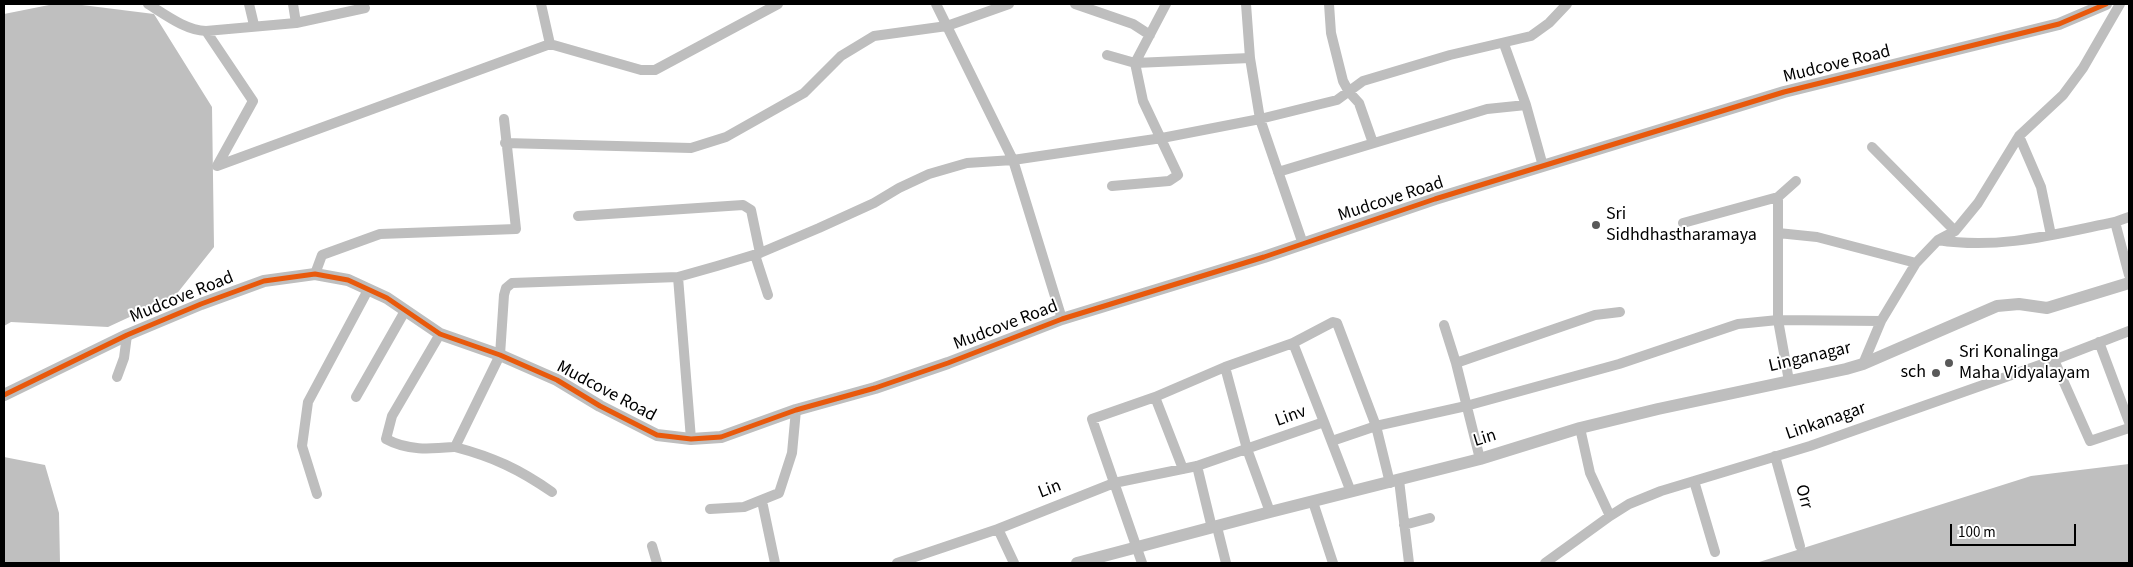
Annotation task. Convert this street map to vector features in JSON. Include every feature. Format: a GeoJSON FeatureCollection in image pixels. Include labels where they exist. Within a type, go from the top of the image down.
{"type":"FeatureCollection","features":[{"type":"Feature","properties":{"kind":"street"},"geometry":{"type":"LineString","coordinates":[[148,4],[195,30],[206,31],[254,25],[296,23],[365,8]]}},
{"type":"Feature","properties":{"kind":"street"},"geometry":{"type":"LineString","coordinates":[[249,4],[254,25]]}},
{"type":"Feature","properties":{"kind":"street"},"geometry":{"type":"LineString","coordinates":[[293,4],[296,23]]}},
{"type":"Feature","properties":{"kind":"street"},"geometry":{"type":"LineString","coordinates":[[541,4],[550,44]]}},
{"type":"Feature","properties":{"kind":"street"},"geometry":{"type":"LineString","coordinates":[[206,31],[253,101],[217,166],[550,44],[641,70],[656,70],[778,4]]}},
{"type":"Feature","properties":{"kind":"street"},"geometry":{"type":"LineString","coordinates":[[936,4],[1013,160],[1062,319]]}},
{"type":"Feature","properties":{"kind":"street"},"geometry":{"type":"LineString","coordinates":[[505,143],[691,148],[726,137],[804,93],[841,56],[874,36],[947,26],[1009,4]]}},
{"type":"Feature","properties":{"kind":"street"},"geometry":{"type":"LineString","coordinates":[[1075,4],[1133,24],[1150,35]]}},
{"type":"Feature","properties":{"kind":"street"},"geometry":{"type":"LineString","coordinates":[[1112,186],[1175,179],[1178,175],[1176,167],[1143,101],[1135,63],[1166,4]]}},
{"type":"Feature","properties":{"kind":"street"},"geometry":{"type":"LineString","coordinates":[[1246,4],[1250,58],[1260,119],[1303,244]]}},
{"type":"Feature","properties":{"kind":"street"},"geometry":{"type":"LineString","coordinates":[[1329,4],[1333,41],[1341,75],[1349,92],[1359,104],[1373,143]]}},
{"type":"Feature","properties":{"kind":"street"},"geometry":{"type":"LineString","coordinates":[[455,446],[500,355],[504,295],[506,288],[512,283],[678,277],[758,254],[874,204],[899,188],[929,174],[967,163],[1013,160],[1162,138],[1260,119],[1337,100],[1363,81],[1450,55],[1504,44],[1531,36],[1540,31],[1567,4]]}},
{"type":"Feature","properties":{"kind":"street","name":"Mudcove Road"},"geometry":{"type":"LineString","coordinates":[[4,395],[127,335],[200,304],[264,281],[315,274],[348,280],[405,311],[440,334],[500,355],[557,380],[600,406],[657,435],[691,439],[721,437],[796,410],[875,388],[948,363],[1062,319],[1303,244],[1435,199],[1784,92],[2059,24],[2106,4]]}},
{"type":"Feature","properties":{"kind":"street"},"geometry":{"type":"LineString","coordinates":[[1863,364],[1881,320],[1916,263],[1938,240],[1955,230],[1978,203],[2019,136],[2063,95],[2083,68],[2120,4]]}},
{"type":"Feature","properties":{"kind":"street"},"geometry":{"type":"LineString","coordinates":[[1504,44],[1526,104],[1543,166]]}},
{"type":"Feature","properties":{"kind":"street"},"geometry":{"type":"LineString","coordinates":[[1107,54],[1135,63],[1250,58]]}},
{"type":"Feature","properties":{"kind":"street"},"geometry":{"type":"LineString","coordinates":[[1278,172],[1487,109],[1526,104]]}},
{"type":"Feature","properties":{"kind":"street"},"geometry":{"type":"LineString","coordinates":[[315,274],[322,255],[380,234],[516,229],[505,143],[504,119]]}},
{"type":"Feature","properties":{"kind":"street"},"geometry":{"type":"LineString","coordinates":[[2019,136],[2041,187],[2051,235]]}},
{"type":"Feature","properties":{"kind":"street"},"geometry":{"type":"LineString","coordinates":[[1872,147],[1955,230]]}},
{"type":"Feature","properties":{"kind":"street"},"geometry":{"type":"LineString","coordinates":[[1683,223],[1778,197],[1796,182]]}},
{"type":"Feature","properties":{"kind":"street"},"geometry":{"type":"LineString","coordinates":[[1778,197],[1778,320],[1789,382]]}},
{"type":"Feature","properties":{"kind":"street"},"geometry":{"type":"LineString","coordinates":[[578,216],[743,205],[751,210],[758,254],[768,295]]}},
{"type":"Feature","properties":{"kind":"street"},"geometry":{"type":"LineString","coordinates":[[1938,240],[1974,245],[2051,235],[2115,222],[2129,217]]}},
{"type":"Feature","properties":{"kind":"street"},"geometry":{"type":"LineString","coordinates":[[2115,222],[2129,275]]}},
{"type":"Feature","properties":{"kind":"street"},"geometry":{"type":"LineString","coordinates":[[1778,233],[1817,237],[1916,263]]}},
{"type":"Feature","properties":{"kind":"street"},"geometry":{"type":"LineString","coordinates":[[678,277],[691,439]]}},
{"type":"Feature","properties":{"kind":"street","name":"Linganagar"},"geometry":{"type":"LineString","coordinates":[[1580,428],[1863,364],[1997,306],[2019,304],[2047,308],[2129,283]]}},
{"type":"Feature","properties":{"kind":"street"},"geometry":{"type":"LineString","coordinates":[[317,494],[302,446],[308,402],[368,290]]}},
{"type":"Feature","properties":{"kind":"street"},"geometry":{"type":"LineString","coordinates":[[356,397],[405,311]]}},
{"type":"Feature","properties":{"kind":"street"},"geometry":{"type":"LineString","coordinates":[[1456,363],[1595,315],[1620,312]]}},
{"type":"Feature","properties":{"kind":"street"},"geometry":{"type":"LineString","coordinates":[[1332,441],[1376,426],[1466,406],[1619,364],[1738,324],[1778,320],[1881,320]]}},
{"type":"Feature","properties":{"kind":"street"},"geometry":{"type":"LineString","coordinates":[[1142,563],[1092,419],[1154,397],[1225,367],[1293,343],[1336,322],[1376,426],[1394,481],[1404,525],[1409,563]]}},
{"type":"Feature","properties":{"kind":"street"},"geometry":{"type":"LineString","coordinates":[[1444,325],[1456,363],[1480,459]]}},
{"type":"Feature","properties":{"kind":"street","name":"Linkanagar"},"geometry":{"type":"LineString","coordinates":[[1545,563],[1629,504],[1694,481],[1810,446],[2054,360],[2129,331]]}},
{"type":"Feature","properties":{"kind":"street"},"geometry":{"type":"LineString","coordinates":[[440,334],[392,416],[386,439],[398,446],[416,449],[455,446],[490,457],[522,471],[552,492]]}},
{"type":"Feature","properties":{"kind":"street"},"geometry":{"type":"LineString","coordinates":[[117,377],[124,358],[127,335]]}},
{"type":"Feature","properties":{"kind":"street"},"geometry":{"type":"LineString","coordinates":[[2099,342],[2129,422]]}},
{"type":"Feature","properties":{"kind":"street"},"geometry":{"type":"LineString","coordinates":[[1293,343],[1324,422]]}},
{"type":"Feature","properties":{"kind":"street"},"geometry":{"type":"LineString","coordinates":[[2054,360],[2090,440],[2129,428]]}},
{"type":"Feature","properties":{"kind":"street"},"geometry":{"type":"LineString","coordinates":[[1225,367],[1247,450],[1270,512]]}},
{"type":"Feature","properties":{"kind":"street"},"geometry":{"type":"LineString","coordinates":[[1154,397],[1183,469]]}},
{"type":"Feature","properties":{"kind":"street"},"geometry":{"type":"LineString","coordinates":[[710,509],[744,507],[779,493],[792,453],[796,410]]}},
{"type":"Feature","properties":{"kind":"street","name":"Linv"},"geometry":{"type":"LineString","coordinates":[[1197,466],[1324,422],[1351,492]]}},
{"type":"Feature","properties":{"kind":"street"},"geometry":{"type":"LineString","coordinates":[[1580,428],[1590,473],[1610,516]]}},
{"type":"Feature","properties":{"kind":"street","name":"Lin"},"geometry":{"type":"LineString","coordinates":[[1077,563],[1480,459],[1580,428]]}},
{"type":"Feature","properties":{"kind":"street","name":"Orr"},"geometry":{"type":"LineString","coordinates":[[1775,456],[1800,546]]}},
{"type":"Feature","properties":{"kind":"street"},"geometry":{"type":"LineString","coordinates":[[1197,466],[1226,563]]}},
{"type":"Feature","properties":{"kind":"street","name":"Lin"},"geometry":{"type":"LineString","coordinates":[[896,563],[998,529],[1114,483],[1197,466]]}},
{"type":"Feature","properties":{"kind":"street"},"geometry":{"type":"LineString","coordinates":[[1694,481],[1715,552]]}},
{"type":"Feature","properties":{"kind":"street"},"geometry":{"type":"LineString","coordinates":[[762,501],[775,563]]}},
{"type":"Feature","properties":{"kind":"street"},"geometry":{"type":"LineString","coordinates":[[1313,502],[1333,563]]}},
{"type":"Feature","properties":{"kind":"street"},"geometry":{"type":"LineString","coordinates":[[1404,525],[1430,518]]}},
{"type":"Feature","properties":{"kind":"street"},"geometry":{"type":"LineString","coordinates":[[998,529],[1014,563]]}},
{"type":"Feature","properties":{"kind":"street"},"geometry":{"type":"LineString","coordinates":[[652,546],[657,563]]}},
{"type":"Feature","properties":{"kind":"shaded area"},"geometry":{"type":"Polygon","coordinates":[[[54,4],[74,4],[154,14],[212,107],[214,247],[175,296],[108,327],[11,322],[4,326],[4,14],[54,4]]]}},
{"type":"Feature","properties":{"kind":"shaded area"},"geometry":{"type":"Polygon","coordinates":[[[4,457],[45,465],[59,513],[60,563],[4,563],[4,457]]]}},
{"type":"Feature","properties":{"kind":"shaded area"},"geometry":{"type":"Polygon","coordinates":[[[2129,464],[2129,563],[1756,563],[2031,476],[2129,464]]]}},
{"type":"Feature","properties":{"kind":"cycle path"},"geometry":{"type":"LineString","coordinates":[[4,395],[127,335],[201,304],[264,281],[315,274],[348,280],[387,298],[440,334],[500,355],[557,380],[600,406],[657,435],[691,439],[721,437],[796,410],[875,388],[948,363],[1062,319],[1264,257],[1435,199],[1784,92],[2059,24],[2106,4]]}},
{"type":"Feature","properties":{"kind":"place","name":"Sri Sidhdhastharamaya"},"geometry":{"type":"Point","coordinates":[1596,225]}},
{"type":"Feature","properties":{"kind":"place","name":"Sri Konalinga Maha Vidyalayam"},"geometry":{"type":"Point","coordinates":[1949,363]}},
{"type":"Feature","properties":{"kind":"place","name":"sch"},"geometry":{"type":"Point","coordinates":[1936,373]}}]}
